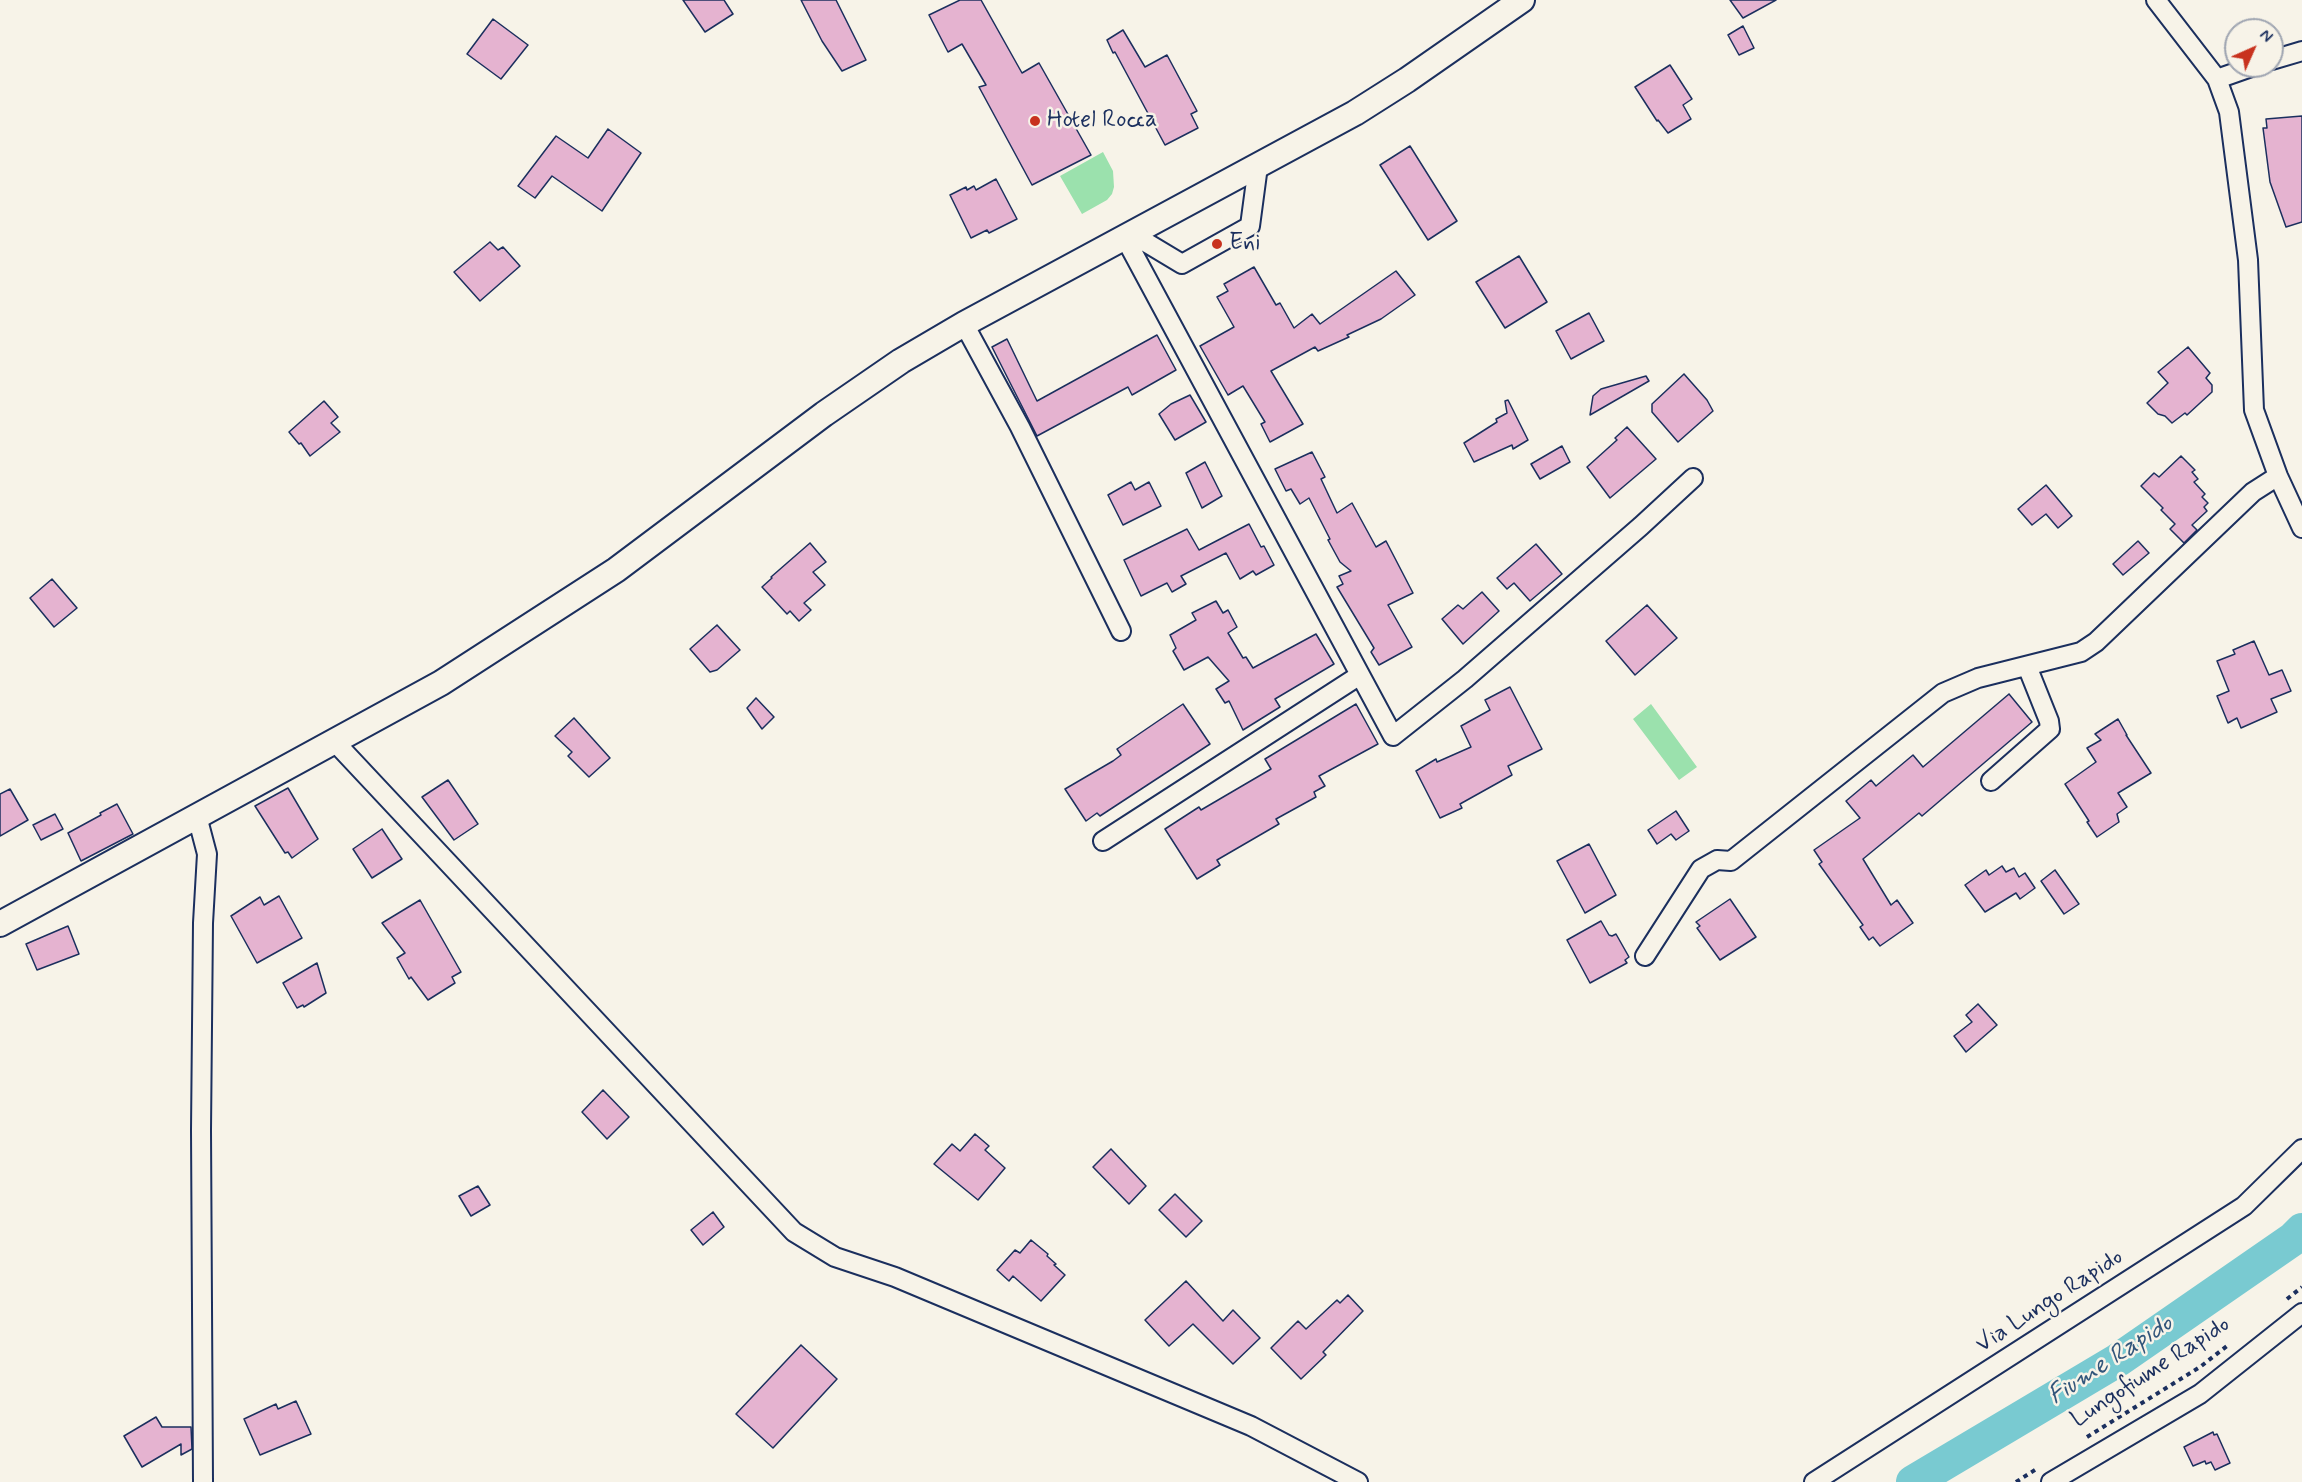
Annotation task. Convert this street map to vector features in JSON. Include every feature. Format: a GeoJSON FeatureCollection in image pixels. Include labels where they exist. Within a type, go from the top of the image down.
{"type":"FeatureCollection","features":[{"type":"Feature","properties":{"kind":"main road"},"geometry":{"type":"LineString","coordinates":[[0,924],[441,683],[616,570],[824,414],[901,361],[964,324],[1355,113],[1407,80],[1522,0]]}},
{"type":"Feature","properties":{"kind":"street"},"geometry":{"type":"LineString","coordinates":[[2156,0],[2217,79],[2229,112],[2248,260],[2253,410],[2278,476],[2302,528]]}},
{"type":"Feature","properties":{"kind":"street"},"geometry":{"type":"LineString","coordinates":[[2284,56],[2302,51]]}},
{"type":"Feature","properties":{"kind":"street"},"geometry":{"type":"LineString","coordinates":[[2217,79],[2224,77]]}},
{"type":"Feature","properties":{"kind":"street"},"geometry":{"type":"LineString","coordinates":[[1129,236],[1182,264],[1250,226],[1258,166]]}},
{"type":"Feature","properties":{"kind":"street"},"geometry":{"type":"LineString","coordinates":[[1129,236],[1393,736],[1465,679],[1693,478]]}},
{"type":"Feature","properties":{"kind":"street"},"geometry":{"type":"LineString","coordinates":[[964,324],[1020,427],[1121,631]]}},
{"type":"Feature","properties":{"kind":"street"},"geometry":{"type":"LineString","coordinates":[[1645,956],[1701,868],[1717,860],[1731,861],[1943,693],[1978,678],[2081,652],[2096,642],[2253,492],[2278,476]]}},
{"type":"Feature","properties":{"kind":"street"},"geometry":{"type":"LineString","coordinates":[[1991,782],[2050,729],[2049,721],[2027,666]]}},
{"type":"Feature","properties":{"kind":"street"},"geometry":{"type":"LineString","coordinates":[[1103,841],[1360,675]]}},
{"type":"Feature","properties":{"kind":"street"},"geometry":{"type":"LineString","coordinates":[[334,741],[794,1232],[835,1257],[895,1277],[1251,1426],[1358,1482]]}},
{"type":"Feature","properties":{"kind":"street"},"geometry":{"type":"LineString","coordinates":[[197,816],[207,854],[203,923],[201,1130],[203,1482]]}},
{"type":"Feature","properties":{"kind":"street","name":"Via Lungo Rapido"},"geometry":{"type":"LineString","coordinates":[[1814,1482],[2244,1206],[2302,1149]]}},
{"type":"Feature","properties":{"kind":"street"},"geometry":{"type":"LineString","coordinates":[[2050,1482],[2200,1394],[2302,1313]]}},
{"type":"Feature","properties":{"kind":"path"},"geometry":{"type":"LineString","coordinates":[[2285,1300],[2302,1287]]}},
{"type":"Feature","properties":{"kind":"path","name":"Lungofiume Rapido"},"geometry":{"type":"LineString","coordinates":[[2083,1439],[2200,1367],[2235,1340]]}},
{"type":"Feature","properties":{"kind":"path"},"geometry":{"type":"LineString","coordinates":[[2016,1482],[2045,1464]]}},
{"type":"Feature","properties":{"kind":"green space"},"geometry":{"type":"Polygon","coordinates":[[[1103,152],[1113,171],[1112,194],[1107,200],[1082,214],[1060,176],[1103,152]]]}},
{"type":"Feature","properties":{"kind":"green space"},"geometry":{"type":"Polygon","coordinates":[[[1651,704],[1697,767],[1679,780],[1633,719],[1651,704]]]}},
{"type":"Feature","properties":{"kind":"building"},"geometry":{"type":"Polygon","coordinates":[[[683,0],[724,0],[733,14],[705,32],[683,0]]]}},
{"type":"Feature","properties":{"kind":"building"},"geometry":{"type":"Polygon","coordinates":[[[801,0],[836,0],[866,60],[842,71],[822,41],[801,0]]]}},
{"type":"Feature","properties":{"kind":"building","name":"Hotel Rocca"},"geometry":{"type":"Polygon","coordinates":[[[960,0],[981,0],[1022,73],[1039,63],[1091,155],[1032,185],[979,87],[986,85],[962,44],[948,52],[929,15],[960,0]]]}},
{"type":"Feature","properties":{"kind":"building"},"geometry":{"type":"Polygon","coordinates":[[[1730,0],[1776,0],[1743,18],[1730,0]]]}},
{"type":"Feature","properties":{"kind":"building"},"geometry":{"type":"Polygon","coordinates":[[[493,19],[528,45],[501,79],[467,54],[493,19]]]}},
{"type":"Feature","properties":{"kind":"building"},"geometry":{"type":"Polygon","coordinates":[[[1743,26],[1754,48],[1739,55],[1728,35],[1743,26]]]}},
{"type":"Feature","properties":{"kind":"building"},"geometry":{"type":"Polygon","coordinates":[[[1123,30],[1145,67],[1167,55],[1197,111],[1191,114],[1198,128],[1165,145],[1107,40],[1123,30]]]}},
{"type":"Feature","properties":{"kind":"building"},"geometry":{"type":"Polygon","coordinates":[[[1670,65],[1692,99],[1683,105],[1691,119],[1668,133],[1657,121],[1635,87],[1670,65]]]}},
{"type":"Feature","properties":{"kind":"building"},"geometry":{"type":"Polygon","coordinates":[[[2302,116],[2302,222],[2286,227],[2270,182],[2263,128],[2267,128],[2266,119],[2302,116]]]}},
{"type":"Feature","properties":{"kind":"building"},"geometry":{"type":"Polygon","coordinates":[[[608,129],[641,153],[602,211],[552,176],[535,198],[518,186],[556,136],[588,158],[608,129]]]}},
{"type":"Feature","properties":{"kind":"building"},"geometry":{"type":"Polygon","coordinates":[[[1410,146],[1457,221],[1428,240],[1380,165],[1410,146]]]}},
{"type":"Feature","properties":{"kind":"building"},"geometry":{"type":"Polygon","coordinates":[[[996,179],[1017,219],[989,233],[987,230],[971,238],[950,195],[966,187],[967,190],[974,186],[976,190],[996,179]]]}},
{"type":"Feature","properties":{"kind":"building"},"geometry":{"type":"Polygon","coordinates":[[[490,242],[498,250],[503,247],[520,266],[480,301],[454,272],[490,242]]]}},
{"type":"Feature","properties":{"kind":"building"},"geometry":{"type":"Polygon","coordinates":[[[1519,256],[1547,302],[1505,328],[1476,282],[1519,256]]]}},
{"type":"Feature","properties":{"kind":"building"},"geometry":{"type":"Polygon","coordinates":[[[1254,267],[1276,305],[1280,303],[1294,328],[1312,314],[1320,324],[1396,271],[1415,295],[1381,319],[1347,335],[1349,337],[1318,351],[1315,347],[1271,371],[1303,424],[1270,442],[1261,424],[1265,422],[1243,386],[1228,395],[1200,346],[1234,327],[1217,297],[1228,291],[1224,284],[1254,267]]]}},
{"type":"Feature","properties":{"kind":"building"},"geometry":{"type":"Polygon","coordinates":[[[1589,313],[1604,341],[1571,359],[1556,331],[1589,313]]]}},
{"type":"Feature","properties":{"kind":"building"},"geometry":{"type":"Polygon","coordinates":[[[1157,335],[1176,370],[1132,395],[1128,387],[1037,436],[992,347],[1007,339],[1037,401],[1157,335]]]}},
{"type":"Feature","properties":{"kind":"building"},"geometry":{"type":"Polygon","coordinates":[[[2188,347],[2210,373],[2206,378],[2212,385],[2212,392],[2187,415],[2185,413],[2172,423],[2147,403],[2168,383],[2158,372],[2188,347]]]}},
{"type":"Feature","properties":{"kind":"building"},"geometry":{"type":"Polygon","coordinates":[[[1684,374],[1707,400],[1713,411],[1678,442],[1652,412],[1652,404],[1684,374]]]}},
{"type":"Feature","properties":{"kind":"building"},"geometry":{"type":"Polygon","coordinates":[[[1646,376],[1649,381],[1590,415],[1593,396],[1601,389],[1646,376]]]}},
{"type":"Feature","properties":{"kind":"building"},"geometry":{"type":"Polygon","coordinates":[[[1190,395],[1206,422],[1175,440],[1159,414],[1171,404],[1190,395]]]}},
{"type":"Feature","properties":{"kind":"building"},"geometry":{"type":"Polygon","coordinates":[[[1508,400],[1528,440],[1513,449],[1512,445],[1474,462],[1464,443],[1507,413],[1505,401],[1508,400]]]}},
{"type":"Feature","properties":{"kind":"building"},"geometry":{"type":"Polygon","coordinates":[[[324,401],[338,417],[331,423],[340,432],[310,456],[289,432],[324,401]]]}},
{"type":"Feature","properties":{"kind":"building"},"geometry":{"type":"Polygon","coordinates":[[[1627,427],[1656,459],[1610,498],[1587,467],[1617,440],[1615,438],[1627,427]]]}},
{"type":"Feature","properties":{"kind":"building"},"geometry":{"type":"Polygon","coordinates":[[[1562,446],[1570,462],[1540,479],[1531,464],[1562,446]]]}},
{"type":"Feature","properties":{"kind":"building"},"geometry":{"type":"Polygon","coordinates":[[[1312,452],[1325,477],[1321,479],[1337,513],[1352,503],[1376,547],[1386,541],[1413,593],[1388,605],[1412,647],[1379,665],[1371,652],[1374,648],[1337,587],[1343,584],[1339,576],[1351,571],[1340,562],[1309,498],[1300,504],[1291,489],[1286,491],[1275,469],[1312,452]]]}},
{"type":"Feature","properties":{"kind":"building"},"geometry":{"type":"Polygon","coordinates":[[[2181,456],[2195,470],[2192,472],[2198,479],[2194,482],[2205,494],[2202,497],[2208,503],[2204,507],[2207,511],[2192,525],[2197,530],[2184,543],[2170,529],[2175,524],[2161,510],[2163,508],[2141,486],[2154,473],[2159,477],[2181,456]]]}},
{"type":"Feature","properties":{"kind":"building"},"geometry":{"type":"Polygon","coordinates":[[[1205,462],[1222,496],[1202,508],[1186,473],[1205,462]]]}},
{"type":"Feature","properties":{"kind":"building"},"geometry":{"type":"Polygon","coordinates":[[[1131,482],[1135,490],[1149,482],[1161,506],[1123,525],[1108,495],[1131,482]]]}},
{"type":"Feature","properties":{"kind":"building"},"geometry":{"type":"Polygon","coordinates":[[[2046,485],[2072,516],[2058,528],[2046,514],[2032,525],[2018,509],[2046,485]]]}},
{"type":"Feature","properties":{"kind":"building"},"geometry":{"type":"Polygon","coordinates":[[[1249,524],[1274,565],[1256,575],[1253,571],[1240,579],[1226,553],[1181,576],[1186,584],[1172,592],[1167,583],[1141,596],[1124,560],[1187,529],[1199,550],[1249,524]]]}},
{"type":"Feature","properties":{"kind":"building"},"geometry":{"type":"Polygon","coordinates":[[[2138,541],[2149,553],[2123,575],[2113,564],[2138,541]]]}},
{"type":"Feature","properties":{"kind":"building"},"geometry":{"type":"Polygon","coordinates":[[[810,543],[826,562],[813,572],[825,585],[804,603],[811,610],[799,621],[790,611],[787,614],[762,587],[810,543]]]}},
{"type":"Feature","properties":{"kind":"building"},"geometry":{"type":"Polygon","coordinates":[[[1536,544],[1562,574],[1530,601],[1514,583],[1507,589],[1497,578],[1536,544]]]}},
{"type":"Feature","properties":{"kind":"building"},"geometry":{"type":"Polygon","coordinates":[[[52,579],[77,608],[54,627],[30,598],[52,579]]]}},
{"type":"Feature","properties":{"kind":"building"},"geometry":{"type":"Polygon","coordinates":[[[1482,592],[1499,611],[1463,644],[1442,619],[1458,605],[1463,609],[1482,592]]]}},
{"type":"Feature","properties":{"kind":"building"},"geometry":{"type":"Polygon","coordinates":[[[1216,601],[1223,613],[1228,610],[1237,627],[1228,633],[1243,658],[1246,657],[1253,668],[1316,634],[1334,664],[1275,699],[1280,707],[1243,730],[1229,701],[1225,703],[1216,689],[1229,681],[1208,657],[1184,670],[1173,651],[1176,648],[1170,635],[1196,620],[1192,613],[1216,601]]]}},
{"type":"Feature","properties":{"kind":"building"},"geometry":{"type":"Polygon","coordinates":[[[1647,605],[1677,638],[1635,675],[1606,641],[1647,605]]]}},
{"type":"Feature","properties":{"kind":"building"},"geometry":{"type":"Polygon","coordinates":[[[717,625],[740,650],[717,670],[710,672],[690,649],[717,625]]]}},
{"type":"Feature","properties":{"kind":"building"},"geometry":{"type":"Polygon","coordinates":[[[2254,641],[2269,675],[2282,670],[2291,691],[2271,699],[2277,712],[2241,728],[2237,718],[2228,723],[2217,696],[2229,691],[2217,661],[2235,654],[2233,650],[2254,641]]]}},
{"type":"Feature","properties":{"kind":"building"},"geometry":{"type":"Polygon","coordinates":[[[1510,687],[1542,749],[1508,766],[1512,775],[1460,804],[1462,808],[1440,818],[1416,771],[1436,759],[1437,762],[1471,747],[1461,726],[1490,710],[1485,700],[1510,687]]]}},
{"type":"Feature","properties":{"kind":"building"},"geometry":{"type":"Polygon","coordinates":[[[2009,694],[2032,722],[1922,816],[1919,813],[1863,859],[1891,905],[1897,900],[1913,923],[1880,946],[1873,937],[1869,940],[1860,927],[1863,925],[1819,864],[1822,862],[1814,850],[1860,818],[1846,801],[1871,780],[1876,786],[1913,755],[1923,767],[2009,694]]]}},
{"type":"Feature","properties":{"kind":"building"},"geometry":{"type":"Polygon","coordinates":[[[756,698],[774,717],[762,729],[747,708],[756,698]]]}},
{"type":"Feature","properties":{"kind":"building"},"geometry":{"type":"Polygon","coordinates":[[[1183,704],[1210,744],[1100,816],[1097,813],[1086,821],[1065,789],[1113,761],[1121,755],[1117,749],[1183,704]]]}},
{"type":"Feature","properties":{"kind":"building"},"geometry":{"type":"Polygon","coordinates":[[[1356,704],[1378,744],[1319,776],[1325,786],[1314,792],[1316,797],[1276,819],[1279,824],[1217,860],[1220,865],[1197,879],[1165,829],[1199,807],[1201,810],[1271,769],[1265,759],[1356,704]]]}},
{"type":"Feature","properties":{"kind":"building"},"geometry":{"type":"Polygon","coordinates":[[[574,718],[610,758],[589,777],[568,756],[572,752],[555,736],[574,718]]]}},
{"type":"Feature","properties":{"kind":"building"},"geometry":{"type":"Polygon","coordinates":[[[2118,719],[2151,773],[2118,793],[2127,807],[2117,814],[2119,822],[2097,837],[2065,784],[2096,762],[2087,748],[2101,740],[2095,734],[2118,719]]]}},
{"type":"Feature","properties":{"kind":"building"},"geometry":{"type":"Polygon","coordinates":[[[448,780],[478,824],[454,840],[422,797],[448,780]]]}},
{"type":"Feature","properties":{"kind":"building"},"geometry":{"type":"Polygon","coordinates":[[[288,788],[318,839],[292,858],[288,852],[285,853],[255,806],[288,788]]]}},
{"type":"Feature","properties":{"kind":"building"},"geometry":{"type":"Polygon","coordinates":[[[10,789],[28,820],[0,836],[0,794],[10,789]]]}},
{"type":"Feature","properties":{"kind":"building"},"geometry":{"type":"Polygon","coordinates":[[[117,804],[133,834],[81,861],[68,833],[117,804]]]}},
{"type":"Feature","properties":{"kind":"building"},"geometry":{"type":"Polygon","coordinates":[[[1676,811],[1689,831],[1676,840],[1671,834],[1657,844],[1648,830],[1676,811]]]}},
{"type":"Feature","properties":{"kind":"building"},"geometry":{"type":"Polygon","coordinates":[[[55,814],[63,829],[41,840],[33,825],[55,814]]]}},
{"type":"Feature","properties":{"kind":"building"},"geometry":{"type":"Polygon","coordinates":[[[382,829],[402,859],[372,878],[353,849],[382,829]]]}},
{"type":"Feature","properties":{"kind":"building"},"geometry":{"type":"Polygon","coordinates":[[[1589,844],[1616,895],[1585,913],[1557,861],[1589,844]]]}},
{"type":"Feature","properties":{"kind":"building"},"geometry":{"type":"Polygon","coordinates":[[[2002,866],[2006,872],[2014,868],[2019,877],[2025,873],[2035,888],[2020,899],[2016,893],[1985,912],[1965,885],[1986,870],[1989,875],[2002,866]]]}},
{"type":"Feature","properties":{"kind":"building"},"geometry":{"type":"Polygon","coordinates":[[[2055,870],[2079,904],[2064,914],[2041,881],[2055,870]]]}},
{"type":"Feature","properties":{"kind":"building"},"geometry":{"type":"Polygon","coordinates":[[[279,896],[302,938],[257,963],[231,916],[260,897],[264,905],[279,896]]]}},
{"type":"Feature","properties":{"kind":"building"},"geometry":{"type":"Polygon","coordinates":[[[1730,899],[1756,937],[1720,960],[1697,928],[1700,926],[1696,922],[1730,899]]]}},
{"type":"Feature","properties":{"kind":"building"},"geometry":{"type":"Polygon","coordinates":[[[420,900],[461,972],[452,977],[455,983],[428,1000],[411,977],[409,979],[397,958],[405,953],[382,923],[420,900]]]}},
{"type":"Feature","properties":{"kind":"building"},"geometry":{"type":"Polygon","coordinates":[[[1601,921],[1609,935],[1616,934],[1629,957],[1625,960],[1627,963],[1590,983],[1567,940],[1601,921]]]}},
{"type":"Feature","properties":{"kind":"building"},"geometry":{"type":"Polygon","coordinates":[[[68,926],[79,954],[37,970],[26,944],[68,926]]]}},
{"type":"Feature","properties":{"kind":"building"},"geometry":{"type":"Polygon","coordinates":[[[317,963],[326,993],[304,1007],[303,1005],[297,1008],[283,983],[317,963]]]}},
{"type":"Feature","properties":{"kind":"building"},"geometry":{"type":"Polygon","coordinates":[[[1978,1004],[1997,1025],[1966,1052],[1954,1036],[1972,1022],[1966,1015],[1978,1004]]]}},
{"type":"Feature","properties":{"kind":"building"},"geometry":{"type":"Polygon","coordinates":[[[603,1090],[629,1117],[607,1139],[582,1112],[603,1090]]]}},
{"type":"Feature","properties":{"kind":"building"},"geometry":{"type":"Polygon","coordinates":[[[975,1134],[989,1146],[985,1150],[1005,1168],[978,1200],[934,1164],[952,1144],[960,1151],[975,1134]]]}},
{"type":"Feature","properties":{"kind":"building"},"geometry":{"type":"Polygon","coordinates":[[[1111,1149],[1146,1186],[1129,1204],[1093,1167],[1111,1149]]]}},
{"type":"Feature","properties":{"kind":"building"},"geometry":{"type":"Polygon","coordinates":[[[478,1186],[490,1205],[471,1216],[459,1196],[478,1186]]]}},
{"type":"Feature","properties":{"kind":"building"},"geometry":{"type":"Polygon","coordinates":[[[1175,1194],[1202,1221],[1186,1237],[1159,1210],[1175,1194]]]}},
{"type":"Feature","properties":{"kind":"building"},"geometry":{"type":"Polygon","coordinates":[[[713,1212],[724,1227],[703,1245],[691,1230],[713,1212]]]}},
{"type":"Feature","properties":{"kind":"building"},"geometry":{"type":"Polygon","coordinates":[[[1031,1240],[1048,1254],[1047,1256],[1056,1264],[1054,1265],[1065,1275],[1041,1301],[1013,1276],[1009,1281],[997,1270],[1015,1250],[1020,1253],[1031,1240]]]}},
{"type":"Feature","properties":{"kind":"building"},"geometry":{"type":"Polygon","coordinates":[[[1186,1281],[1223,1321],[1233,1310],[1260,1338],[1233,1364],[1193,1324],[1169,1346],[1145,1320],[1186,1281]]]}},
{"type":"Feature","properties":{"kind":"building"},"geometry":{"type":"Polygon","coordinates":[[[1348,1295],[1363,1311],[1323,1352],[1326,1355],[1301,1379],[1271,1348],[1298,1321],[1306,1329],[1337,1300],[1340,1303],[1348,1295]]]}},
{"type":"Feature","properties":{"kind":"building"},"geometry":{"type":"Polygon","coordinates":[[[801,1345],[837,1379],[773,1448],[736,1414],[801,1345]]]}},
{"type":"Feature","properties":{"kind":"building"},"geometry":{"type":"Polygon","coordinates":[[[296,1401],[311,1434],[260,1455],[244,1419],[276,1404],[278,1409],[296,1401]]]}},
{"type":"Feature","properties":{"kind":"building"},"geometry":{"type":"Polygon","coordinates":[[[156,1417],[162,1427],[191,1427],[192,1449],[181,1455],[181,1444],[142,1467],[124,1436],[156,1417]]]}},
{"type":"Feature","properties":{"kind":"building"},"geometry":{"type":"Polygon","coordinates":[[[2213,1432],[2214,1435],[2217,1434],[2230,1463],[2215,1470],[2211,1462],[2206,1464],[2205,1461],[2193,1466],[2184,1447],[2213,1432]]]}},
{"type":"Feature","properties":{"kind":"waterway","name":"Fiume Rapido"},"geometry":{"type":"LineString","coordinates":[[1913,1482],[2118,1360],[2293,1239],[2302,1230]]}},
{"type":"Feature","properties":{"kind":"place","name":"Hotel Rocca"},"geometry":{"type":"Point","coordinates":[1035,121]}},
{"type":"Feature","properties":{"kind":"place","name":"Eni"},"geometry":{"type":"Point","coordinates":[1217,244]}}]}
